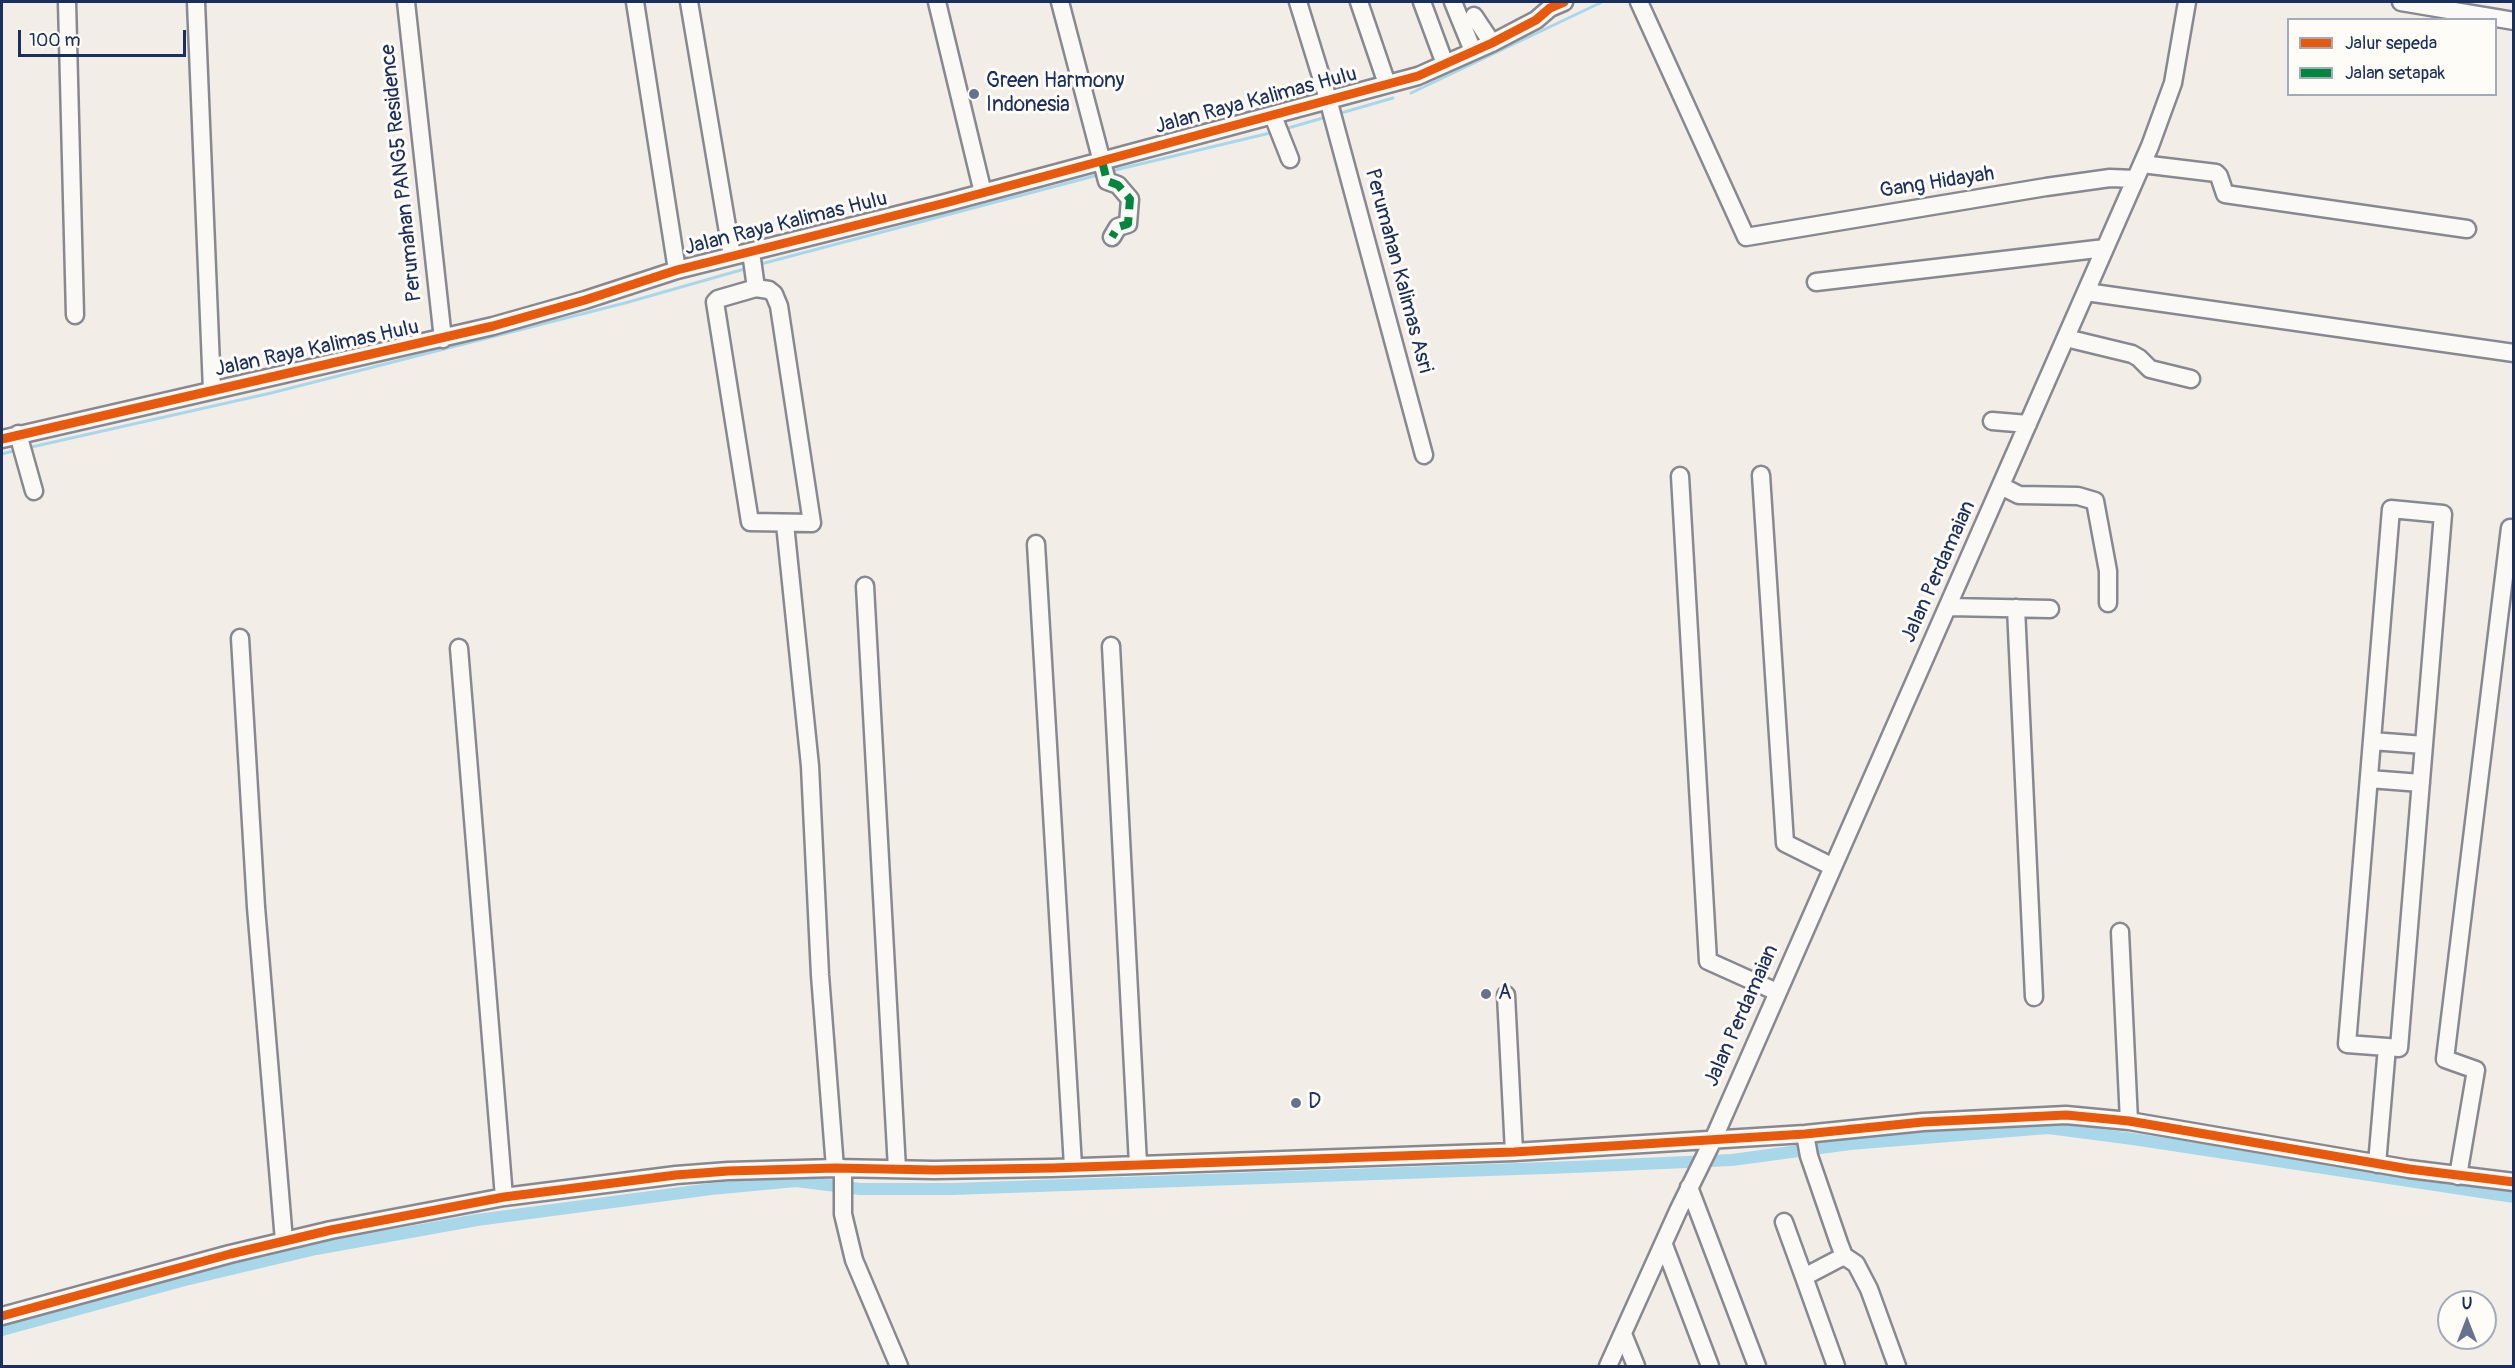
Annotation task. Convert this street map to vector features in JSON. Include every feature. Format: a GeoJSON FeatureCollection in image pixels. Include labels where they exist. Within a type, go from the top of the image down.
{"type":"FeatureCollection","features":[{"type":"Feature","properties":{"kind":"street"},"geometry":{"type":"LineString","coordinates":[[67,2],[75,315]]}},
{"type":"Feature","properties":{"kind":"street"},"geometry":{"type":"LineString","coordinates":[[196,2],[212,390]]}},
{"type":"Feature","properties":{"kind":"street","name":"Perumahan PANG5 Residence"},"geometry":{"type":"LineString","coordinates":[[406,2],[443,339]]}},
{"type":"Feature","properties":{"kind":"street"},"geometry":{"type":"LineString","coordinates":[[635,2],[677,270]]}},
{"type":"Feature","properties":{"kind":"street"},"geometry":{"type":"LineString","coordinates":[[689,2],[732,256]]}},
{"type":"Feature","properties":{"kind":"street"},"geometry":{"type":"LineString","coordinates":[[937,2],[983,193]]}},
{"type":"Feature","properties":{"kind":"street"},"geometry":{"type":"LineString","coordinates":[[1060,2],[1107,181],[1118,185],[1130,199],[1128,224],[1118,227],[1112,237]]}},
{"type":"Feature","properties":{"kind":"street","name":"Perumahan Kalimas Asri"},"geometry":{"type":"LineString","coordinates":[[1298,2],[1328,99],[1424,455]]}},
{"type":"Feature","properties":{"kind":"street"},"geometry":{"type":"LineString","coordinates":[[1359,2],[1387,84]]}},
{"type":"Feature","properties":{"kind":"street"},"geometry":{"type":"LineString","coordinates":[[1422,2],[1445,64]]}},
{"type":"Feature","properties":{"kind":"street"},"geometry":{"type":"LineString","coordinates":[[1453,2],[1473,51]]}},
{"type":"Feature","properties":{"kind":"street","name":"Gang Hidayah"},"geometry":{"type":"LineString","coordinates":[[1639,2],[1746,237],[2110,178],[2139,171],[2216,173],[2225,194],[2467,229]]}},
{"type":"Feature","properties":{"kind":"street","name":"Jalan Perdamaian"},"geometry":{"type":"LineString","coordinates":[[1608,1366],[1709,1146],[1949,607],[2139,171],[2173,83],[2187,2]]}},
{"type":"Feature","properties":{"kind":"street"},"geometry":{"type":"LineString","coordinates":[[2400,2],[2496,18]]}},
{"type":"Feature","properties":{"kind":"street","name":"Jalan Raya Kalimas Hulu"},"geometry":{"type":"LineString","coordinates":[[2,439],[21,442],[212,390],[443,339],[732,256],[753,268],[983,193],[1104,169],[1328,99],[1418,76],[1492,43],[1536,20],[1554,4]]}},
{"type":"Feature","properties":{"kind":"street"},"geometry":{"type":"LineString","coordinates":[[1474,16],[1492,43]]}},
{"type":"Feature","properties":{"kind":"street"},"geometry":{"type":"LineString","coordinates":[[2497,18],[2514,21]]}},
{"type":"Feature","properties":{"kind":"street"},"geometry":{"type":"LineString","coordinates":[[1273,116],[1290,159]]}},
{"type":"Feature","properties":{"kind":"street"},"geometry":{"type":"LineString","coordinates":[[1816,282],[2105,248]]}},
{"type":"Feature","properties":{"kind":"street"},"geometry":{"type":"LineString","coordinates":[[753,268],[774,294],[779,306],[812,523],[750,522],[715,302],[753,268]]}},
{"type":"Feature","properties":{"kind":"street"},"geometry":{"type":"LineString","coordinates":[[2086,292],[2514,352]]}},
{"type":"Feature","properties":{"kind":"street"},"geometry":{"type":"LineString","coordinates":[[2066,338],[2132,354],[2150,369],[2191,379]]}},
{"type":"Feature","properties":{"kind":"street"},"geometry":{"type":"LineString","coordinates":[[1992,421],[2028,424]]}},
{"type":"Feature","properties":{"kind":"street"},"geometry":{"type":"LineString","coordinates":[[21,442],[34,490]]}},
{"type":"Feature","properties":{"kind":"street"},"geometry":{"type":"LineString","coordinates":[[1761,475],[1785,843],[1833,867]]}},
{"type":"Feature","properties":{"kind":"street"},"geometry":{"type":"LineString","coordinates":[[1680,476],[1708,961],[1777,992]]}},
{"type":"Feature","properties":{"kind":"street"},"geometry":{"type":"LineString","coordinates":[[2001,486],[2019,495],[2078,496],[2095,501],[2108,571],[2108,603]]}},
{"type":"Feature","properties":{"kind":"street"},"geometry":{"type":"LineString","coordinates":[[2391,509],[2443,514],[2424,745],[2399,1048],[2347,1044],[2391,509]]}},
{"type":"Feature","properties":{"kind":"street"},"geometry":{"type":"LineString","coordinates":[[785,524],[810,766],[820,975],[843,1214],[854,1260],[899,1366]]}},
{"type":"Feature","properties":{"kind":"street"},"geometry":{"type":"LineString","coordinates":[[2458,1176],[2476,1070],[2445,1059],[2510,528]]}},
{"type":"Feature","properties":{"kind":"street"},"geometry":{"type":"LineString","coordinates":[[1036,544],[1073,1166]]}},
{"type":"Feature","properties":{"kind":"street"},"geometry":{"type":"LineString","coordinates":[[865,586],[897,1168]]}},
{"type":"Feature","properties":{"kind":"street"},"geometry":{"type":"LineString","coordinates":[[1949,607],[2050,609]]}},
{"type":"Feature","properties":{"kind":"street"},"geometry":{"type":"LineString","coordinates":[[2016,608],[2034,997]]}},
{"type":"Feature","properties":{"kind":"street"},"geometry":{"type":"LineString","coordinates":[[240,638],[256,907],[284,1241]]}},
{"type":"Feature","properties":{"kind":"street"},"geometry":{"type":"LineString","coordinates":[[1111,646],[1138,1164]]}},
{"type":"Feature","properties":{"kind":"street"},"geometry":{"type":"LineString","coordinates":[[459,648],[504,1197]]}},
{"type":"Feature","properties":{"kind":"street"},"geometry":{"type":"LineString","coordinates":[[2372,741],[2424,745]]}},
{"type":"Feature","properties":{"kind":"street"},"geometry":{"type":"LineString","coordinates":[[2369,779],[2421,783]]}},
{"type":"Feature","properties":{"kind":"street"},"geometry":{"type":"LineString","coordinates":[[2120,932],[2129,1121]]}},
{"type":"Feature","properties":{"kind":"street"},"geometry":{"type":"LineString","coordinates":[[1506,994],[1514,1152]]}},
{"type":"Feature","properties":{"kind":"street"},"geometry":{"type":"LineString","coordinates":[[2378,1164],[2387,1047]]}},
{"type":"Feature","properties":{"kind":"street"},"geometry":{"type":"LineString","coordinates":[[2,1316],[284,1241],[504,1197],[676,1175],[897,1168],[934,1170],[1709,1146],[1807,1146],[1923,1122],[2066,1115],[2129,1121],[2378,1164],[2514,1182]]}},
{"type":"Feature","properties":{"kind":"street"},"geometry":{"type":"LineString","coordinates":[[1807,1146],[1844,1256],[1856,1264],[1869,1289],[1897,1366]]}},
{"type":"Feature","properties":{"kind":"street"},"geometry":{"type":"LineString","coordinates":[[1689,1187],[1757,1366]]}},
{"type":"Feature","properties":{"kind":"street"},"geometry":{"type":"LineString","coordinates":[[1784,1222],[1836,1366]]}},
{"type":"Feature","properties":{"kind":"street"},"geometry":{"type":"LineString","coordinates":[[1664,1245],[1710,1366]]}},
{"type":"Feature","properties":{"kind":"street"},"geometry":{"type":"LineString","coordinates":[[1804,1277],[1844,1256]]}},
{"type":"Feature","properties":{"kind":"street"},"geometry":{"type":"LineString","coordinates":[[1623,1334],[1636,1366]]}},
{"type":"Feature","properties":{"kind":"waterway"},"geometry":{"type":"LineString","coordinates":[[1411,93],[1602,2]]}},
{"type":"Feature","properties":{"kind":"waterway"},"geometry":{"type":"LineString","coordinates":[[1341,113],[1393,98]]}},
{"type":"Feature","properties":{"kind":"waterway"},"geometry":{"type":"LineString","coordinates":[[1288,128],[1323,118]]}},
{"type":"Feature","properties":{"kind":"waterway"},"geometry":{"type":"LineString","coordinates":[[1111,171],[1270,133]]}},
{"type":"Feature","properties":{"kind":"waterway"},"geometry":{"type":"LineString","coordinates":[[757,265],[1098,175]]}},
{"type":"Feature","properties":{"kind":"waterway"},"geometry":{"type":"LineString","coordinates":[[27,448],[271,393],[625,303],[748,268]]}},
{"type":"Feature","properties":{"kind":"waterway"},"geometry":{"type":"LineString","coordinates":[[2,454],[17,450]]}},
{"type":"Feature","properties":{"kind":"waterway"},"geometry":{"type":"LineString","coordinates":[[2,1330],[185,1280],[316,1249],[477,1220],[711,1189],[796,1181],[860,1189],[953,1189],[1574,1167],[1732,1160],[1850,1144],[2048,1128],[2514,1197]]}},
{"type":"Feature","properties":{"kind":"marked path"},"geometry":{"type":"LineString","coordinates":[[1102,161],[1107,181],[1118,185],[1130,199],[1128,224],[1118,227],[1112,237]]}},
{"type":"Feature","properties":{"kind":"cycle path"},"geometry":{"type":"LineString","coordinates":[[2,439],[493,326],[585,300],[677,270],[945,203],[1418,76],[1492,43],[1564,2]]}},
{"type":"Feature","properties":{"kind":"cycle path"},"geometry":{"type":"LineString","coordinates":[[2,1316],[230,1254],[331,1230],[504,1197],[676,1175],[728,1171],[835,1168],[934,1170],[1052,1168],[1514,1152],[1805,1134],[1923,1122],[2066,1115],[2129,1121],[2409,1169],[2514,1182]]}},
{"type":"Feature","properties":{"kind":"place","name":"Green Harmony Indonesia"},"geometry":{"type":"Point","coordinates":[974,94]}},
{"type":"Feature","properties":{"kind":"place","name":"A"},"geometry":{"type":"Point","coordinates":[1486,994]}},
{"type":"Feature","properties":{"kind":"place","name":"D"},"geometry":{"type":"Point","coordinates":[1296,1103]}}]}
